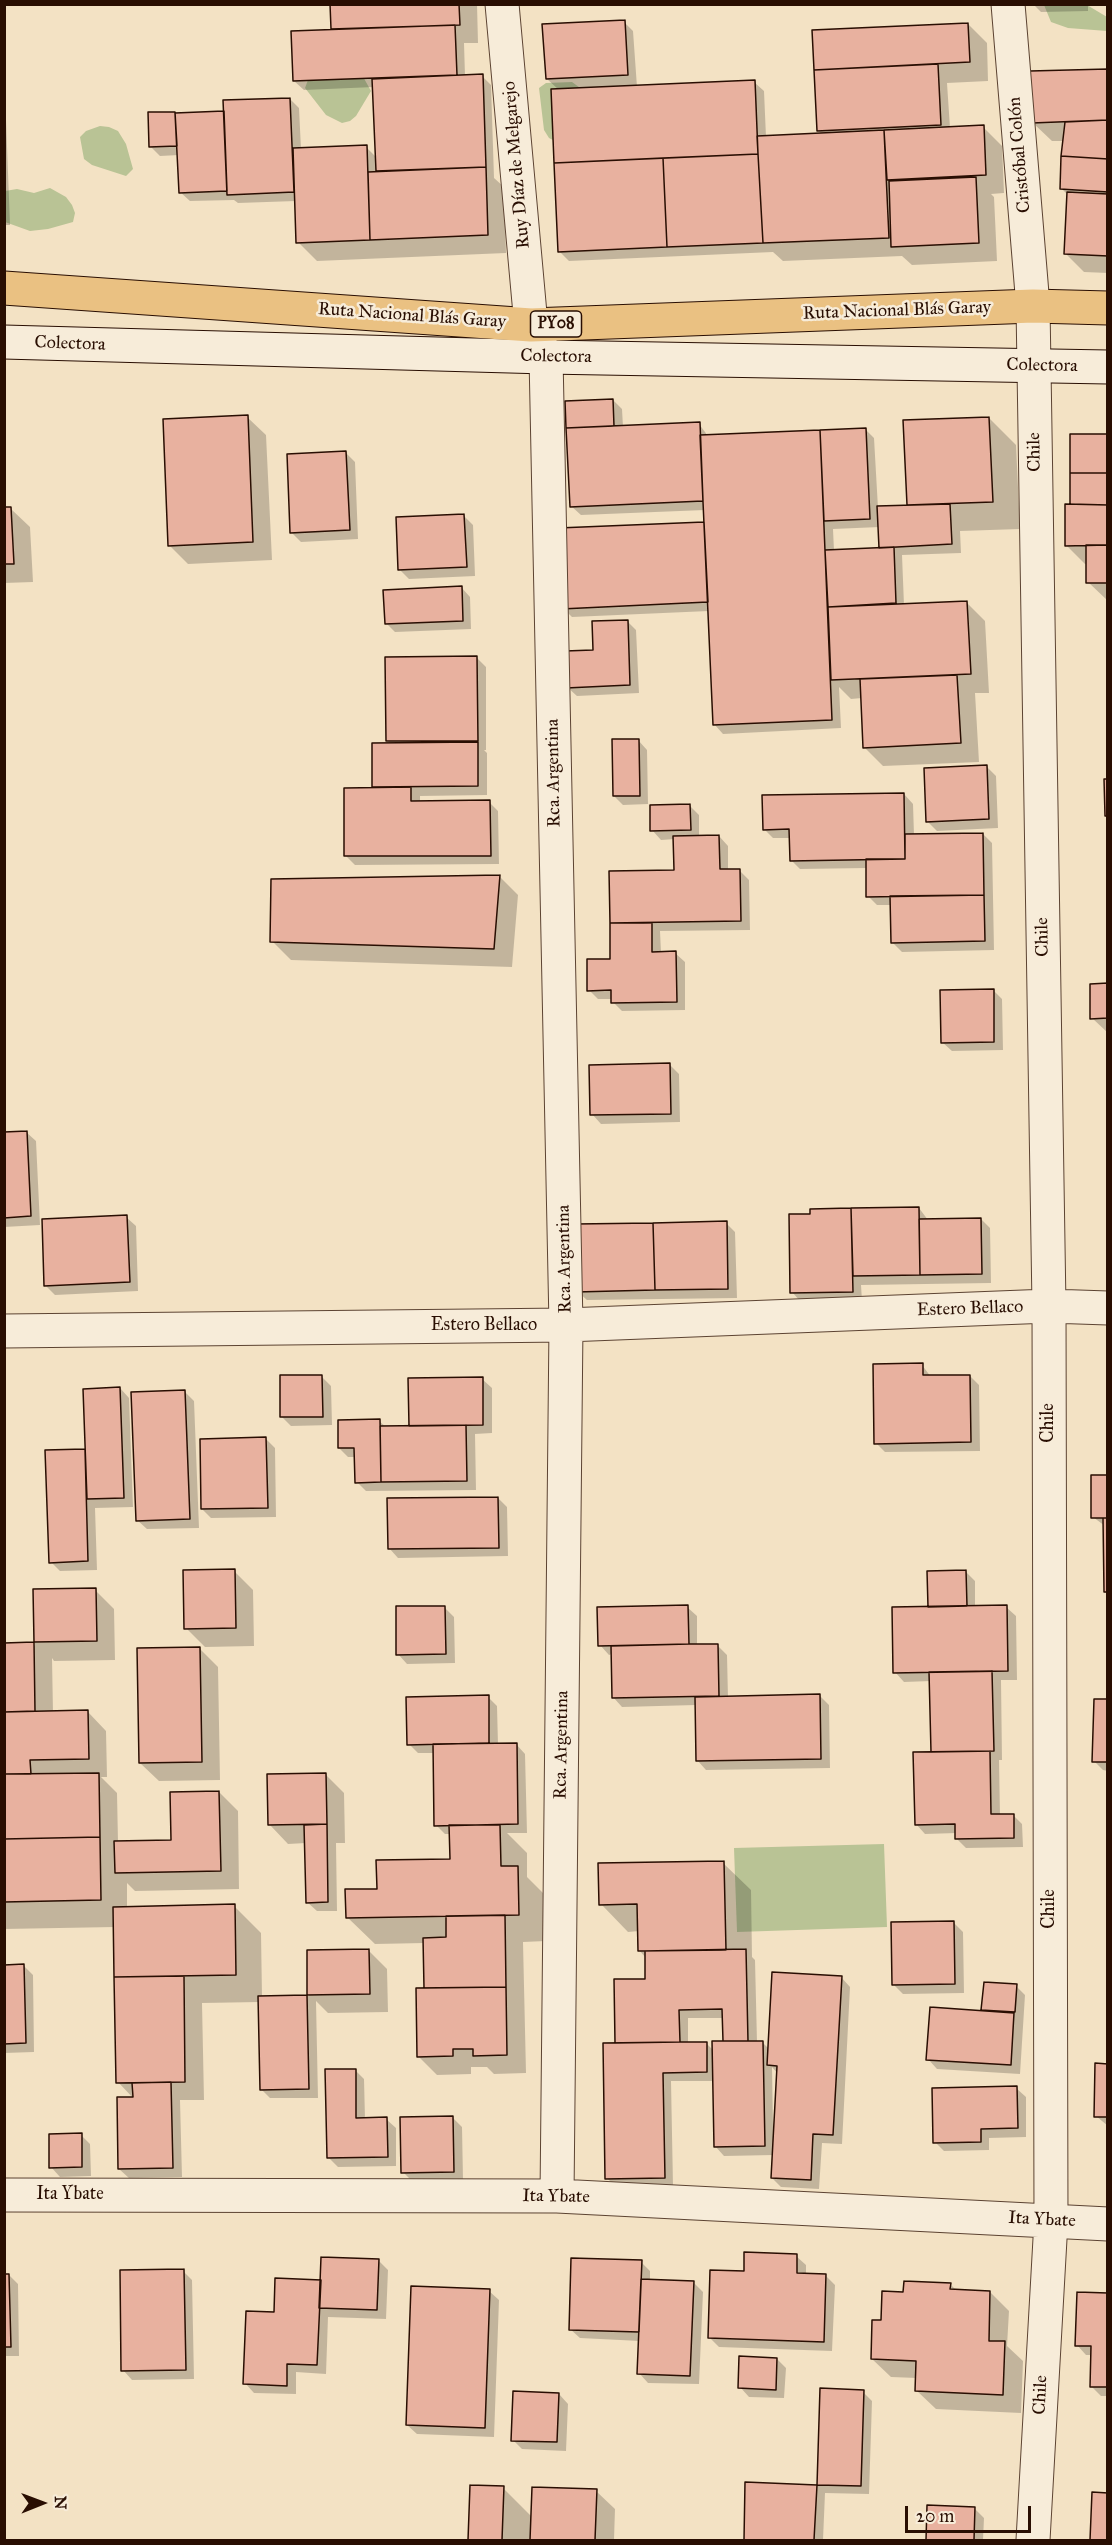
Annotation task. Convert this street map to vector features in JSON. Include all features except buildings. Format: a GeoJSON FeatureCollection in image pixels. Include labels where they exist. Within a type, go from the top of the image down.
{"type":"FeatureCollection","features":[{"type":"Feature","properties":{"kind":"highway","name":"Ruta Nacional Blás Garay"},"geometry":{"type":"LineString","coordinates":[[4,288],[531,325],[1033,306],[1107,308]]}},
{"type":"Feature","properties":{"kind":"street","name":"Ruy Díaz de Melgarejo"},"geometry":{"type":"LineString","coordinates":[[502,4],[531,325]]}},
{"type":"Feature","properties":{"kind":"street","name":"Cristóbal Colón"},"geometry":{"type":"LineString","coordinates":[[1008,4],[1033,306]]}},
{"type":"Feature","properties":{"kind":"street","name":"Chile"},"geometry":{"type":"LineString","coordinates":[[1033,306],[1049,1306],[1051,2221],[1033,2541]]}},
{"type":"Feature","properties":{"kind":"street","name":"Rca. Argentina"},"geometry":{"type":"LineString","coordinates":[[531,325],[546,357],[566,1325],[557,2196]]}},
{"type":"Feature","properties":{"kind":"street","name":"Colectora"},"geometry":{"type":"LineString","coordinates":[[4,342],[546,357],[1107,367]]}},
{"type":"Feature","properties":{"kind":"street","name":"Estero Bellaco"},"geometry":{"type":"LineString","coordinates":[[4,1331],[566,1325],[1049,1306],[1107,1308]]}},
{"type":"Feature","properties":{"kind":"street","name":"Ita Ybate"},"geometry":{"type":"LineString","coordinates":[[4,2195],[557,2196],[1107,2224]]}},
{"type":"Feature","properties":{"kind":"green space"},"geometry":{"type":"Polygon","coordinates":[[[1044,5],[1087,5],[1107,17],[1107,31],[1068,28],[1051,22],[1044,5]]]}},
{"type":"Feature","properties":{"kind":"green space"},"geometry":{"type":"Polygon","coordinates":[[[361,73],[371,91],[356,116],[350,121],[342,123],[326,115],[305,88],[308,80],[361,73]]]}},
{"type":"Feature","properties":{"kind":"green space"},"geometry":{"type":"Polygon","coordinates":[[[572,82],[583,90],[561,144],[549,138],[544,130],[539,88],[546,83],[572,82]]]}},
{"type":"Feature","properties":{"kind":"green space"},"geometry":{"type":"Polygon","coordinates":[[[100,126],[118,131],[126,144],[133,169],[126,176],[92,165],[84,159],[80,137],[86,131],[100,126]]]}},
{"type":"Feature","properties":{"kind":"green space"},"geometry":{"type":"Polygon","coordinates":[[[50,188],[66,197],[72,205],[75,213],[73,222],[30,231],[5,222],[5,191],[17,189],[34,193],[50,188]]]}},
{"type":"Feature","properties":{"kind":"green space"},"geometry":{"type":"Polygon","coordinates":[[[884,1844],[887,1927],[737,1932],[734,1848],[884,1844]]]}}]}
